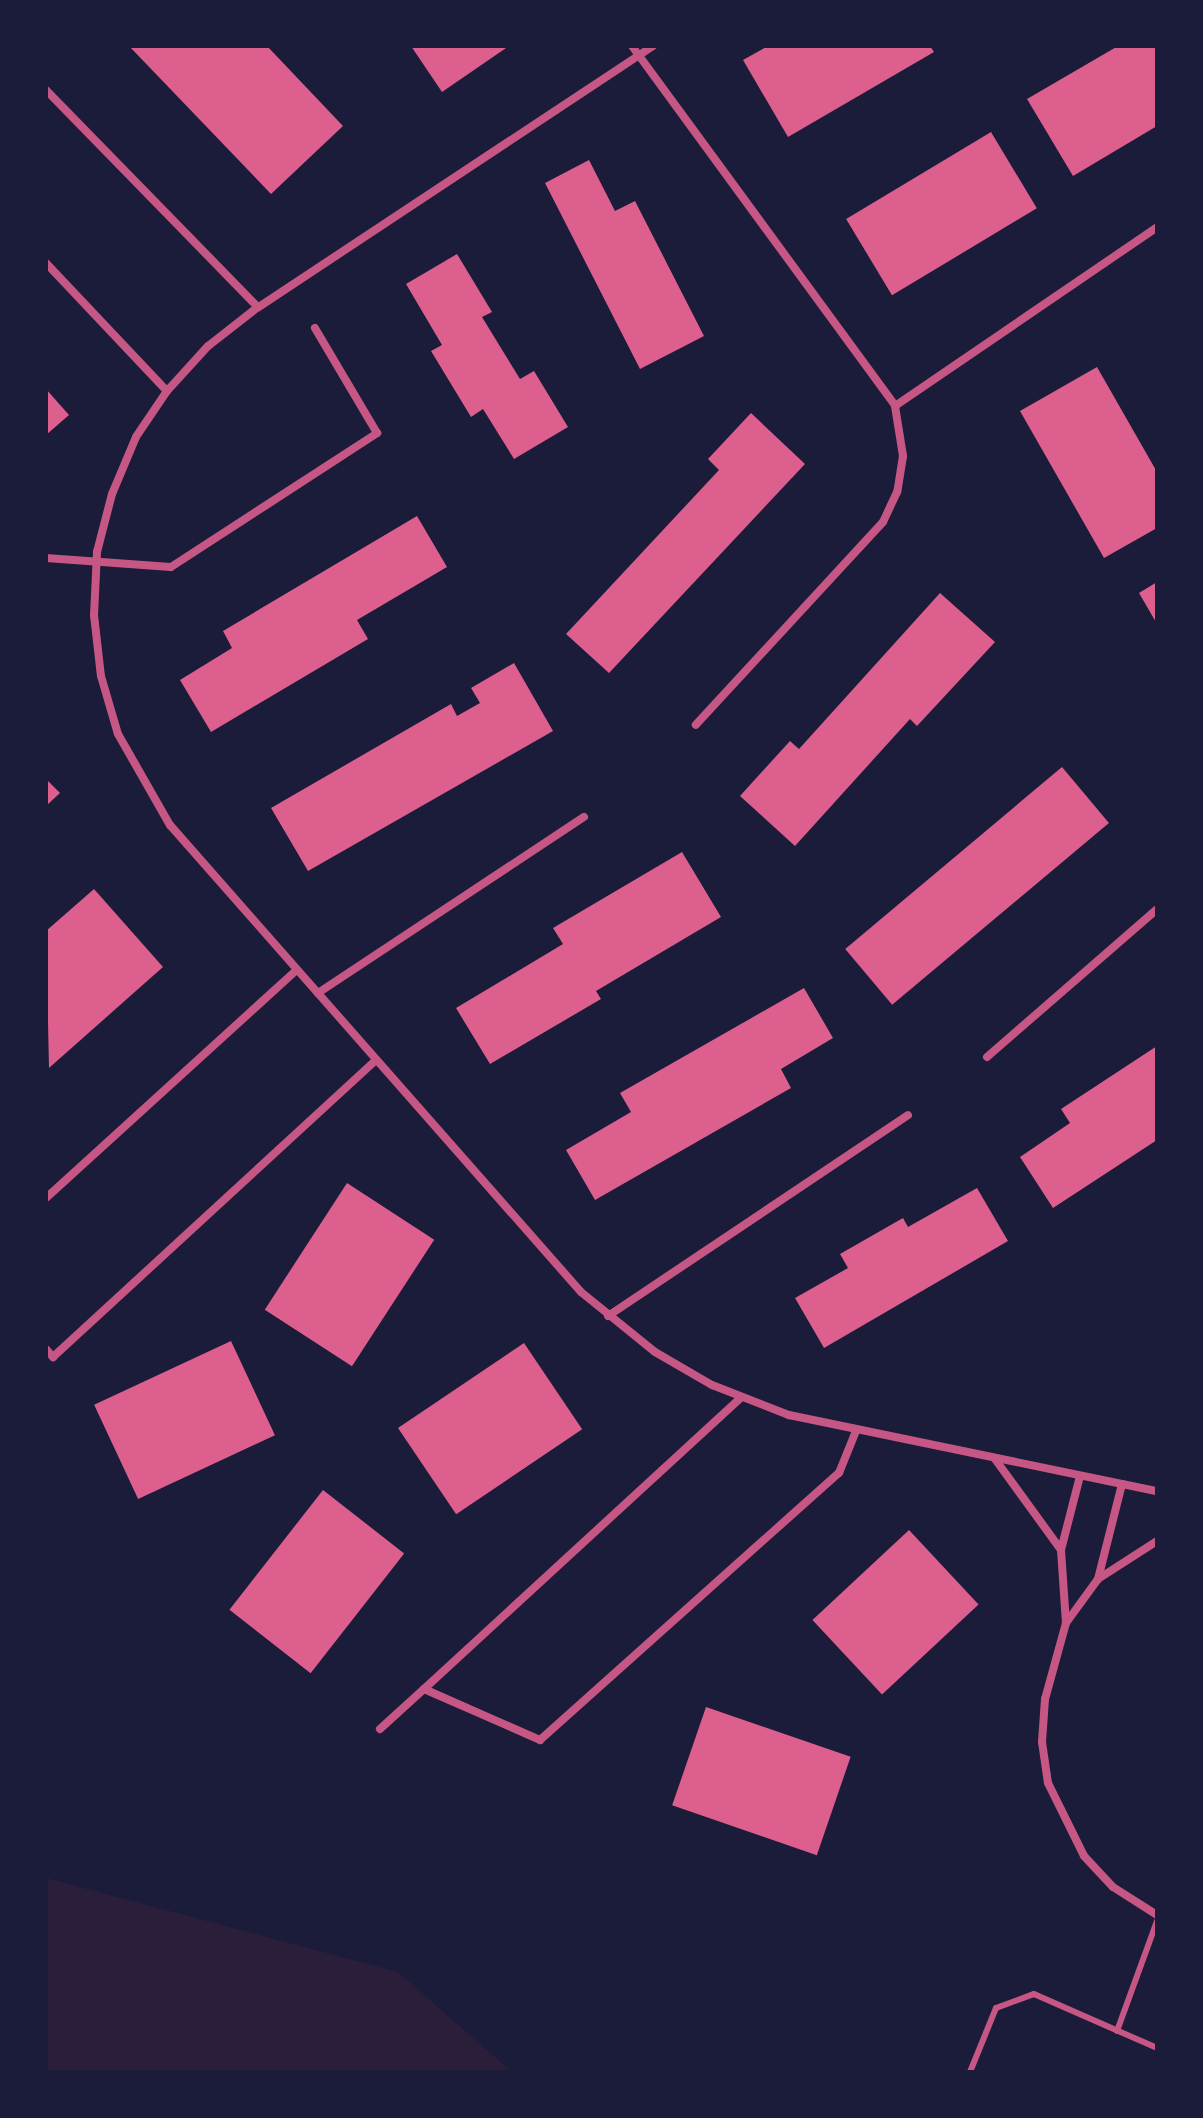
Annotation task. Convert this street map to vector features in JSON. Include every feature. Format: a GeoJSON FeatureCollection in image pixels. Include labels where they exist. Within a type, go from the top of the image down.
{"type":"FeatureCollection","features":[{"type":"Feature","properties":{"kind":"street"},"geometry":{"type":"LineString","coordinates":[[632,46],[895,406],[903,456],[897,492],[883,522],[696,725]]}},
{"type":"Feature","properties":{"kind":"street"},"geometry":{"type":"LineString","coordinates":[[653,46],[258,307],[208,346],[167,391],[136,437],[112,494],[96,563],[94,615],[101,676],[139,779],[170,825],[376,1060],[608,1316],[655,1352],[740,1398],[856,1431],[1157,1491]]}},
{"type":"Feature","properties":{"kind":"street"},"geometry":{"type":"LineString","coordinates":[[46,90],[258,307]]}},
{"type":"Feature","properties":{"kind":"street"},"geometry":{"type":"LineString","coordinates":[[895,406],[1157,227]]}},
{"type":"Feature","properties":{"kind":"street"},"geometry":{"type":"LineString","coordinates":[[46,263],[167,391]]}},
{"type":"Feature","properties":{"kind":"street"},"geometry":{"type":"LineString","coordinates":[[46,558],[171,567],[377,433],[315,328]]}},
{"type":"Feature","properties":{"kind":"street"},"geometry":{"type":"LineString","coordinates":[[318,993],[584,817]]}},
{"type":"Feature","properties":{"kind":"street"},"geometry":{"type":"LineString","coordinates":[[987,1057],[1157,909]]}},
{"type":"Feature","properties":{"kind":"street"},"geometry":{"type":"LineString","coordinates":[[46,1198],[297,970]]}},
{"type":"Feature","properties":{"kind":"street"},"geometry":{"type":"LineString","coordinates":[[46,1349],[53,1357],[376,1060]]}},
{"type":"Feature","properties":{"kind":"street"},"geometry":{"type":"LineString","coordinates":[[608,1316],[908,1115]]}},
{"type":"Feature","properties":{"kind":"street"},"geometry":{"type":"LineString","coordinates":[[380,1729],[740,1398]]}},
{"type":"Feature","properties":{"kind":"street"},"geometry":{"type":"LineString","coordinates":[[424,1689],[540,1740],[839,1473],[856,1431]]}},
{"type":"Feature","properties":{"kind":"street"},"geometry":{"type":"LineString","coordinates":[[995,1459],[1061,1550]]}},
{"type":"Feature","properties":{"kind":"street"},"geometry":{"type":"LineString","coordinates":[[1080,1476],[1061,1550],[1066,1623],[1045,1699],[1042,1742],[1048,1783],[1084,1856],[1113,1887],[1157,1915]]}},
{"type":"Feature","properties":{"kind":"street"},"geometry":{"type":"LineString","coordinates":[[1098,1579],[1122,1484]]}},
{"type":"Feature","properties":{"kind":"street"},"geometry":{"type":"LineString","coordinates":[[1066,1623],[1098,1579],[1157,1541]]}},
{"type":"Feature","properties":{"kind":"lane"},"geometry":{"type":"LineString","coordinates":[[1117,2031],[1157,1921]]}},
{"type":"Feature","properties":{"kind":"lane"},"geometry":{"type":"LineString","coordinates":[[970,2072],[996,2008],[1034,1994],[1157,2048]]}},
{"type":"Feature","properties":{"kind":"shaded area"},"geometry":{"type":"Polygon","coordinates":[[[46,1878],[398,1972],[512,2072],[46,2072],[46,1878]]]}},
{"type":"Feature","properties":{"kind":"building"},"geometry":{"type":"Polygon","coordinates":[[[129,46],[267,46],[343,126],[271,194],[129,46]]]}},
{"type":"Feature","properties":{"kind":"building"},"geometry":{"type":"Polygon","coordinates":[[[411,46],[509,46],[442,92],[411,46]]]}},
{"type":"Feature","properties":{"kind":"building"},"geometry":{"type":"Polygon","coordinates":[[[768,46],[930,46],[934,52],[788,137],[743,60],[768,46]]]}},
{"type":"Feature","properties":{"kind":"building"},"geometry":{"type":"Polygon","coordinates":[[[1118,46],[1157,46],[1157,126],[1073,176],[1027,99],[1118,46]]]}},
{"type":"Feature","properties":{"kind":"building"},"geometry":{"type":"Polygon","coordinates":[[[991,132],[1037,208],[892,295],[846,219],[991,132]]]}},
{"type":"Feature","properties":{"kind":"building"},"geometry":{"type":"Polygon","coordinates":[[[589,160],[615,211],[635,201],[704,336],[640,369],[545,183],[589,160]]]}},
{"type":"Feature","properties":{"kind":"building"},"geometry":{"type":"Polygon","coordinates":[[[457,254],[492,312],[482,317],[520,379],[534,371],[568,427],[514,459],[483,409],[471,417],[431,351],[442,345],[406,284],[457,254]]]}},
{"type":"Feature","properties":{"kind":"building"},"geometry":{"type":"Polygon","coordinates":[[[1097,367],[1157,472],[1157,528],[1104,558],[1020,411],[1097,367]]]}},
{"type":"Feature","properties":{"kind":"building"},"geometry":{"type":"Polygon","coordinates":[[[46,389],[69,415],[46,435],[46,389]]]}},
{"type":"Feature","properties":{"kind":"building"},"geometry":{"type":"Polygon","coordinates":[[[751,413],[805,464],[609,673],[566,634],[719,470],[708,459],[751,413]]]}},
{"type":"Feature","properties":{"kind":"building"},"geometry":{"type":"Polygon","coordinates":[[[417,516],[447,567],[357,620],[368,639],[211,732],[180,680],[232,648],[223,631],[417,516]]]}},
{"type":"Feature","properties":{"kind":"building"},"geometry":{"type":"Polygon","coordinates":[[[1157,582],[1157,624],[1139,593],[1157,582]]]}},
{"type":"Feature","properties":{"kind":"building"},"geometry":{"type":"Polygon","coordinates":[[[940,593],[995,642],[917,726],[910,719],[795,846],[740,796],[790,741],[799,749],[940,593]]]}},
{"type":"Feature","properties":{"kind":"building"},"geometry":{"type":"Polygon","coordinates":[[[514,663],[553,731],[308,871],[271,808],[451,704],[457,716],[480,703],[471,688],[514,663]]]}},
{"type":"Feature","properties":{"kind":"building"},"geometry":{"type":"Polygon","coordinates":[[[1062,767],[1109,823],[892,1005],[845,949],[1062,767]]]}},
{"type":"Feature","properties":{"kind":"building"},"geometry":{"type":"Polygon","coordinates":[[[46,779],[60,793],[46,806],[46,779]]]}},
{"type":"Feature","properties":{"kind":"building"},"geometry":{"type":"Polygon","coordinates":[[[682,852],[721,917],[596,991],[601,999],[490,1064],[456,1008],[563,944],[553,928],[682,852]]]}},
{"type":"Feature","properties":{"kind":"building"},"geometry":{"type":"Polygon","coordinates":[[[94,889],[163,967],[49,1068],[46,931],[94,889]]]}},
{"type":"Feature","properties":{"kind":"building"},"geometry":{"type":"Polygon","coordinates":[[[804,988],[833,1038],[781,1069],[791,1088],[595,1200],[566,1150],[631,1112],[620,1093],[804,988]]]}},
{"type":"Feature","properties":{"kind":"building"},"geometry":{"type":"Polygon","coordinates":[[[1157,1046],[1157,1140],[1053,1208],[1020,1157],[1070,1123],[1061,1109],[1157,1046]]]}},
{"type":"Feature","properties":{"kind":"building"},"geometry":{"type":"Polygon","coordinates":[[[347,1183],[434,1240],[352,1366],[265,1310],[347,1183]]]}},
{"type":"Feature","properties":{"kind":"building"},"geometry":{"type":"Polygon","coordinates":[[[977,1188],[1008,1241],[824,1348],[795,1298],[848,1268],[840,1254],[903,1218],[908,1227],[977,1188]]]}},
{"type":"Feature","properties":{"kind":"building"},"geometry":{"type":"Polygon","coordinates":[[[231,1341],[275,1435],[138,1499],[94,1405],[231,1341]]]}},
{"type":"Feature","properties":{"kind":"building"},"geometry":{"type":"Polygon","coordinates":[[[524,1343],[582,1429],[456,1514],[398,1428],[524,1343]]]}},
{"type":"Feature","properties":{"kind":"building"},"geometry":{"type":"Polygon","coordinates":[[[323,1490],[404,1553],[311,1673],[229,1610],[323,1490]]]}},
{"type":"Feature","properties":{"kind":"building"},"geometry":{"type":"Polygon","coordinates":[[[909,1530],[979,1605],[882,1695],[812,1620],[909,1530]]]}},
{"type":"Feature","properties":{"kind":"building"},"geometry":{"type":"Polygon","coordinates":[[[706,1707],[851,1757],[817,1855],[672,1805],[706,1707]]]}}]}
